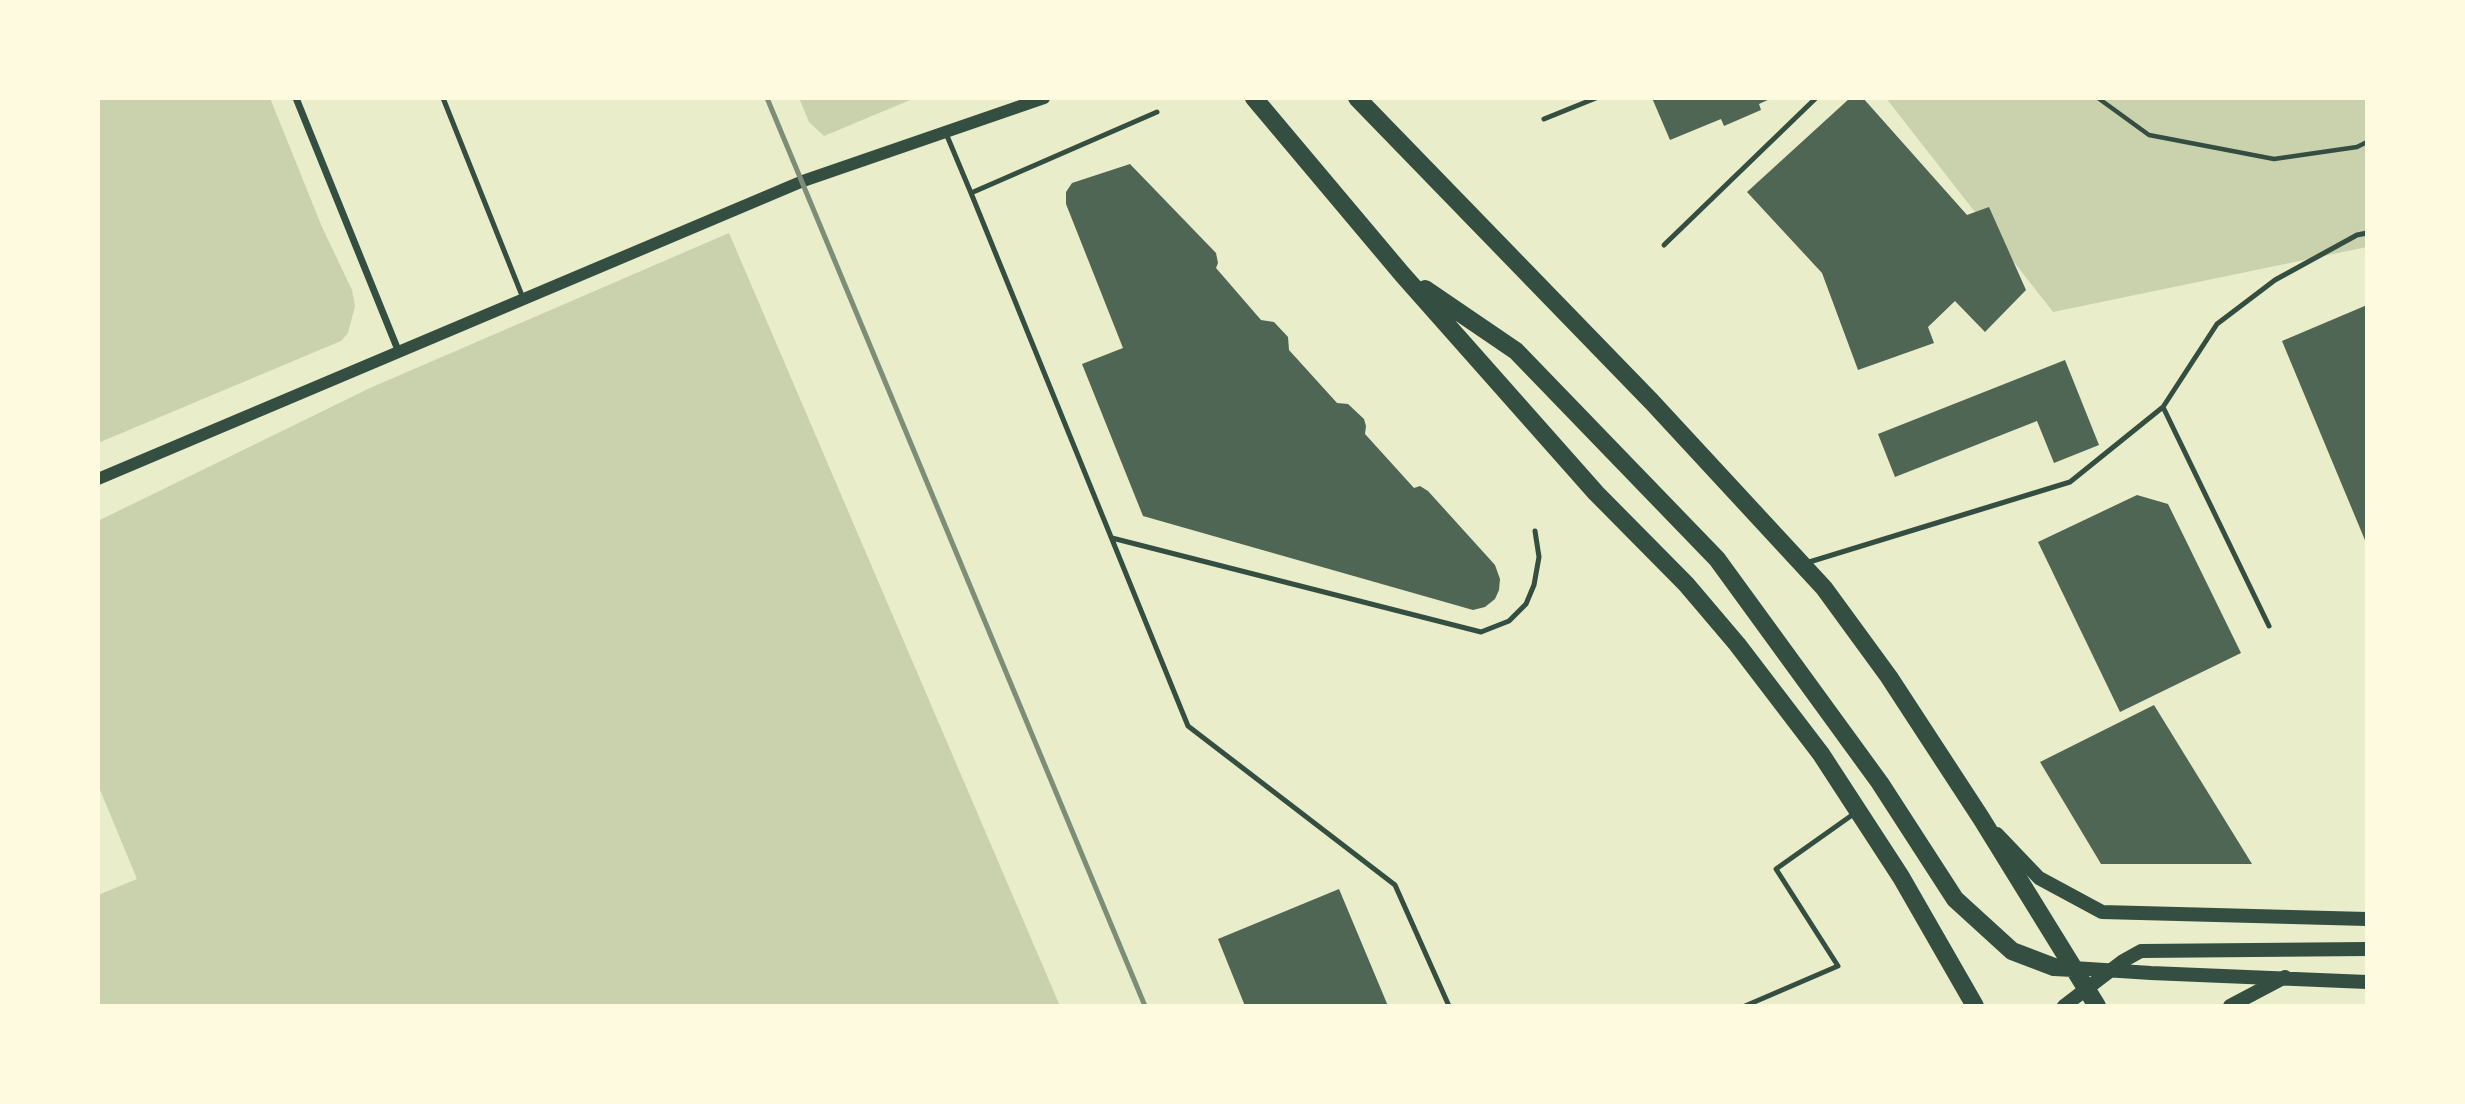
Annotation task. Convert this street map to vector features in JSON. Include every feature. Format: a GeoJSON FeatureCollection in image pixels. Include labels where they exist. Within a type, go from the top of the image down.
{"type":"FeatureCollection","features":[{"type":"Feature","properties":{"kind":"main road"},"geometry":{"type":"LineString","coordinates":[[1254,98],[1402,274],[1597,493],[1694,594],[1737,644],[1821,754],[1901,877],[1975,1006]]}},
{"type":"Feature","properties":{"kind":"main road"},"geometry":{"type":"LineString","coordinates":[[1357,98],[1652,402],[1824,588],[1889,677],[1981,818],[2096,1006]]}},
{"type":"Feature","properties":{"kind":"main road"},"geometry":{"type":"LineString","coordinates":[[1402,274],[1516,351],[1717,559],[1880,783],[1955,899],[2012,951],[2054,967],[2367,982]]}},
{"type":"Feature","properties":{"kind":"main road"},"geometry":{"type":"LineString","coordinates":[[1981,818],[2039,878],[2102,912],[2367,919]]}},
{"type":"Feature","properties":{"kind":"main road"},"geometry":{"type":"LineString","coordinates":[[2064,1006],[2141,951],[2367,949]]}},
{"type":"Feature","properties":{"kind":"main road"},"geometry":{"type":"LineString","coordinates":[[2230,1006],[2285,977]]}},
{"type":"Feature","properties":{"kind":"street"},"geometry":{"type":"LineString","coordinates":[[296,98],[398,351]]}},
{"type":"Feature","properties":{"kind":"street"},"geometry":{"type":"LineString","coordinates":[[98,479],[803,181],[1044,98]]}},
{"type":"Feature","properties":{"kind":"lane"},"geometry":{"type":"LineString","coordinates":[[443,98],[523,298]]}},
{"type":"Feature","properties":{"kind":"lane"},"geometry":{"type":"LineString","coordinates":[[1544,119],[1596,98]]}},
{"type":"Feature","properties":{"kind":"lane"},"geometry":{"type":"LineString","coordinates":[[1664,245],[1816,98]]}},
{"type":"Feature","properties":{"kind":"lane"},"geometry":{"type":"LineString","coordinates":[[971,193],[1157,112]]}},
{"type":"Feature","properties":{"kind":"lane"},"geometry":{"type":"LineString","coordinates":[[945,131],[1188,726],[1395,885],[1449,1006]]}},
{"type":"Feature","properties":{"kind":"lane"},"geometry":{"type":"LineString","coordinates":[[1803,564],[2070,482],[2163,407],[2217,324],[2275,280],[2357,235],[2367,233]]}},
{"type":"Feature","properties":{"kind":"lane"},"geometry":{"type":"LineString","coordinates":[[2163,407],[2269,626]]}},
{"type":"Feature","properties":{"kind":"lane"},"geometry":{"type":"LineString","coordinates":[[1112,538],[1481,632],[1509,621],[1525,604],[1534,585],[1539,557],[1535,531]]}},
{"type":"Feature","properties":{"kind":"lane"},"geometry":{"type":"LineString","coordinates":[[1745,1006],[1838,966],[1776,869],[1857,812]]}},
{"type":"Feature","properties":{"kind":"path"},"geometry":{"type":"LineString","coordinates":[[2098,98],[2148,135],[2274,159],[2357,148],[2367,142]]}},
{"type":"Feature","properties":{"kind":"green space"},"geometry":{"type":"Polygon","coordinates":[[[98,98],[270,98],[322,227],[352,290],[355,306],[348,333],[341,341],[98,443],[98,98]]]}},
{"type":"Feature","properties":{"kind":"green space"},"geometry":{"type":"Polygon","coordinates":[[[799,98],[915,98],[824,136],[809,122],[799,98]]]}},
{"type":"Feature","properties":{"kind":"green space"},"geometry":{"type":"Polygon","coordinates":[[[1886,98],[2367,98],[2367,247],[2053,312],[1886,98]]]}},
{"type":"Feature","properties":{"kind":"green space"},"geometry":{"type":"Polygon","coordinates":[[[729,233],[1060,1006],[98,1006],[98,895],[137,879],[98,785],[98,521],[370,388],[729,233]]]}},
{"type":"Feature","properties":{"kind":"building"},"geometry":{"type":"Polygon","coordinates":[[[1652,98],[1772,98],[1759,104],[1761,110],[1724,126],[1721,119],[1670,140],[1652,98]]]}},
{"type":"Feature","properties":{"kind":"building"},"geometry":{"type":"Polygon","coordinates":[[[1850,98],[1863,98],[1967,215],[1989,207],[2026,290],[1985,332],[1955,301],[1928,327],[1934,343],[1858,370],[1822,273],[1747,192],[1850,98]]]}},
{"type":"Feature","properties":{"kind":"building"},"geometry":{"type":"Polygon","coordinates":[[[1130,164],[1216,253],[1216,268],[1261,320],[1274,322],[1288,337],[1289,350],[1337,403],[1348,404],[1364,419],[1365,434],[1414,488],[1420,486],[1428,491],[1495,565],[1500,579],[1495,599],[1485,607],[1473,610],[1143,516],[1082,364],[1123,348],[1066,204],[1066,192],[1072,183],[1130,164]]]}},
{"type":"Feature","properties":{"kind":"building"},"geometry":{"type":"Polygon","coordinates":[[[2367,305],[2367,545],[2282,341],[2367,305]]]}},
{"type":"Feature","properties":{"kind":"building"},"geometry":{"type":"Polygon","coordinates":[[[2065,360],[2099,445],[2054,463],[2037,421],[1895,477],[1878,434],[2065,360]]]}},
{"type":"Feature","properties":{"kind":"building"},"geometry":{"type":"Polygon","coordinates":[[[2137,495],[2168,504],[2241,653],[2120,712],[2038,542],[2137,495]]]}},
{"type":"Feature","properties":{"kind":"building"},"geometry":{"type":"Polygon","coordinates":[[[2154,705],[2252,864],[2101,864],[2040,762],[2154,705]]]}},
{"type":"Feature","properties":{"kind":"building"},"geometry":{"type":"Polygon","coordinates":[[[1339,889],[1388,1006],[1245,1006],[1218,939],[1339,889]]]}},
{"type":"Feature","properties":{"kind":"railway"},"geometry":{"type":"LineString","coordinates":[[767,98],[1145,1006]]}}]}
